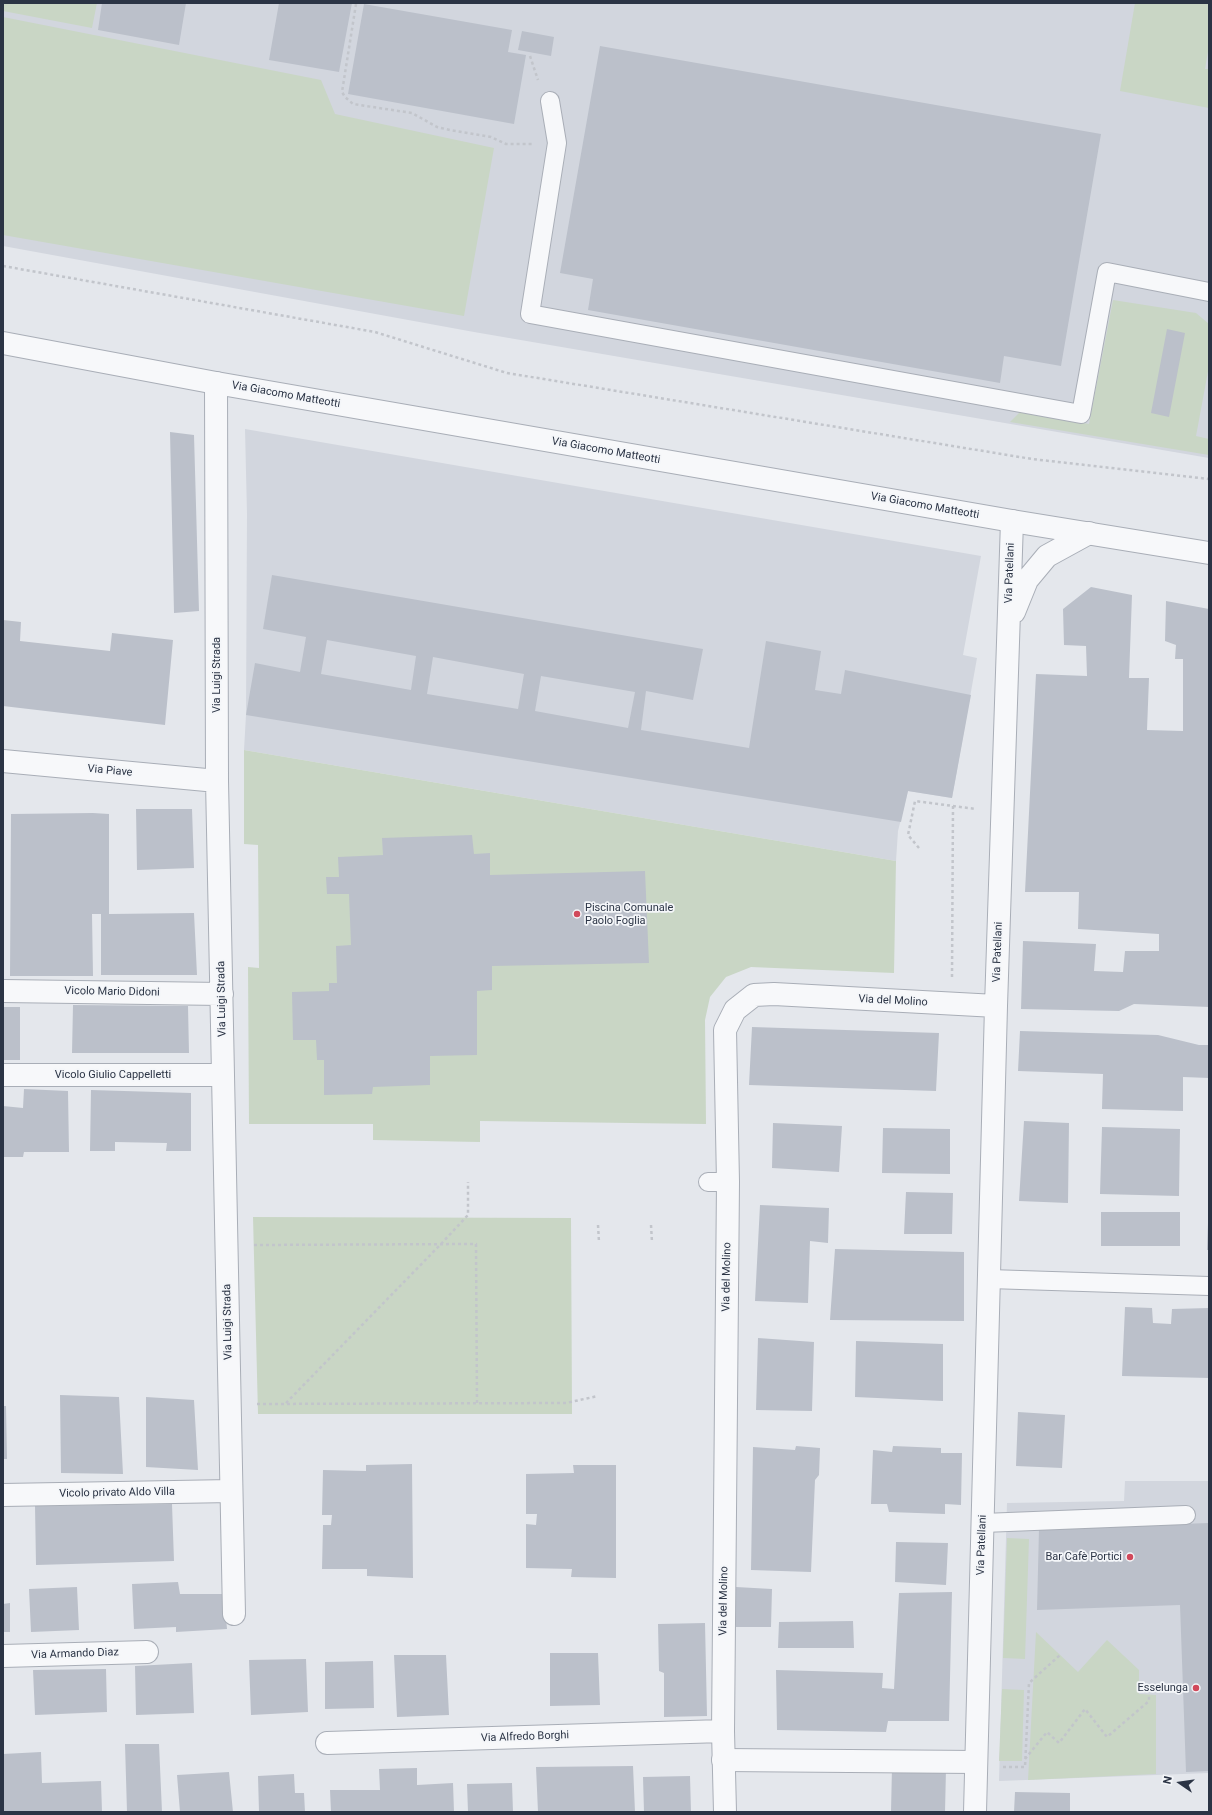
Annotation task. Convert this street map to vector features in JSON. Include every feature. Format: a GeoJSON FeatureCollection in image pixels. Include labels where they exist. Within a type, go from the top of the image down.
{"type":"FeatureCollection","features":[{"type":"Feature","properties":{"kind":"street","name":"Via Giacomo Matteotti"},"geometry":{"type":"LineString","coordinates":[[3,343],[216,383],[1012,521],[1209,553]]}},
{"type":"Feature","properties":{"kind":"street","name":"Via Luigi Strada"},"geometry":{"type":"LineString","coordinates":[[216,383],[217,781],[234,1614]]}},
{"type":"Feature","properties":{"kind":"street","name":"Via Patellani"},"geometry":{"type":"LineString","coordinates":[[975,1812],[996,1006],[1012,521]]}},
{"type":"Feature","properties":{"kind":"street","name":"Via Patellani"},"geometry":{"type":"LineString","coordinates":[[1009,626],[1027,580],[1047,556],[1089,533]]}},
{"type":"Feature","properties":{"kind":"street","name":"Via Piave"},"geometry":{"type":"LineString","coordinates":[[3,761],[217,781]]}},
{"type":"Feature","properties":{"kind":"street","name":"Vicolo Mario Didoni"},"geometry":{"type":"LineString","coordinates":[[3,991],[222,994]]}},
{"type":"Feature","properties":{"kind":"street","name":"Via del Molino"},"geometry":{"type":"LineString","coordinates":[[725,1812],[723,1760],[718,1182],[725,1030],[735,1010],[754,996],[774,994],[996,1006]]}},
{"type":"Feature","properties":{"kind":"street","name":"Vicolo Giulio Cappelletti"},"geometry":{"type":"LineString","coordinates":[[3,1075],[222,1075]]}},
{"type":"Feature","properties":{"kind":"street","name":"Vicolo privato Aldo Villa"},"geometry":{"type":"LineString","coordinates":[[3,1495],[231,1491]]}},
{"type":"Feature","properties":{"kind":"street","name":"Via Armando Diaz"},"geometry":{"type":"LineString","coordinates":[[3,1656],[147,1652]]}},
{"type":"Feature","properties":{"kind":"street","name":"Via Alfredo Borghi"},"geometry":{"type":"LineString","coordinates":[[327,1743],[723,1731]]}},
{"type":"Feature","properties":{"kind":"street"},"geometry":{"type":"LineString","coordinates":[[723,1760],[976,1764]]}},
{"type":"Feature","properties":{"kind":"lane"},"geometry":{"type":"LineString","coordinates":[[550,101],[557,144],[530,314],[1081,414],[1107,272],[1209,292]]}},
{"type":"Feature","properties":{"kind":"lane"},"geometry":{"type":"LineString","coordinates":[[989,1279],[1209,1286]]}},
{"type":"Feature","properties":{"kind":"lane"},"geometry":{"type":"LineString","coordinates":[[982,1523],[1186,1515]]}},
{"type":"Feature","properties":{"kind":"path"},"geometry":{"type":"LineString","coordinates":[[356,4],[342,92],[353,104],[412,113],[437,127],[491,137],[506,144],[557,144]]}},
{"type":"Feature","properties":{"kind":"path"},"geometry":{"type":"LineString","coordinates":[[3,266],[375,332],[507,372],[1032,459],[1209,479]]}},
{"type":"Feature","properties":{"kind":"path"},"geometry":{"type":"LineString","coordinates":[[919,848],[908,835],[915,801],[1003,813]]}},
{"type":"Feature","properties":{"kind":"path"},"geometry":{"type":"LineString","coordinates":[[945,978],[952,978],[953,806]]}},
{"type":"Feature","properties":{"kind":"path"},"geometry":{"type":"LineString","coordinates":[[286,1403],[468,1215],[468,1182]]}},
{"type":"Feature","properties":{"kind":"path"},"geometry":{"type":"LineString","coordinates":[[598,1225],[599,1242]]}},
{"type":"Feature","properties":{"kind":"path"},"geometry":{"type":"LineString","coordinates":[[651,1225],[652,1242]]}},
{"type":"Feature","properties":{"kind":"path"},"geometry":{"type":"LineString","coordinates":[[227,1246],[476,1244],[477,1404]]}},
{"type":"Feature","properties":{"kind":"path"},"geometry":{"type":"LineString","coordinates":[[230,1405],[286,1403],[566,1403],[598,1396]]}},
{"type":"Feature","properties":{"kind":"path"},"geometry":{"type":"LineString","coordinates":[[976,1764],[1025,1767],[1029,1683],[1060,1655]]}},
{"type":"Feature","properties":{"kind":"path"},"geometry":{"type":"LineString","coordinates":[[1025,1758],[1047,1732],[1059,1743],[1085,1709],[1107,1736],[1149,1701],[1149,1695]]}},
{"type":"Feature","properties":{"kind":"shaded area"},"geometry":{"type":"Polygon","coordinates":[[[3,3],[1209,3],[1209,458],[474,332],[3,246],[3,3]]]}},
{"type":"Feature","properties":{"kind":"shaded area"},"geometry":{"type":"Polygon","coordinates":[[[245,429],[981,556],[963,655],[977,658],[952,798],[908,791],[898,831],[896,861],[244,750],[246,715],[247,514],[245,429]]]}},
{"type":"Feature","properties":{"kind":"shaded area"},"geometry":{"type":"Polygon","coordinates":[[[1125,1481],[1209,1481],[1209,1773],[999,1781],[1007,1503],[1124,1501],[1125,1481]]]}},
{"type":"Feature","properties":{"kind":"green space"},"geometry":{"type":"Polygon","coordinates":[[[3,3],[97,3],[92,28],[3,11],[3,3]]]}},
{"type":"Feature","properties":{"kind":"green space"},"geometry":{"type":"Polygon","coordinates":[[[1135,3],[1209,4],[1209,46],[1205,69],[1209,69],[1209,108],[1120,91],[1135,3]]]}},
{"type":"Feature","properties":{"kind":"green space"},"geometry":{"type":"Polygon","coordinates":[[[3,17],[321,80],[335,114],[494,148],[464,316],[3,235],[3,17]]]}},
{"type":"Feature","properties":{"kind":"green space"},"geometry":{"type":"Polygon","coordinates":[[[1113,300],[1196,313],[1209,324],[1209,366],[1196,436],[1209,439],[1209,455],[1010,422],[1020,412],[1089,424],[1113,300]]]}},
{"type":"Feature","properties":{"kind":"green space","name":"Piscina Comunale Paolo Foglia"},"geometry":{"type":"Polygon","coordinates":[[[244,750],[896,861],[894,973],[751,967],[726,977],[710,997],[705,1020],[706,1124],[480,1121],[480,1142],[373,1140],[373,1124],[249,1124],[248,967],[259,968],[258,845],[244,844],[244,750]]]}},
{"type":"Feature","properties":{"kind":"green space"},"geometry":{"type":"Polygon","coordinates":[[[253,1217],[571,1218],[572,1414],[258,1414],[253,1217]]]}},
{"type":"Feature","properties":{"kind":"green space"},"geometry":{"type":"Polygon","coordinates":[[[1007,1538],[1029,1539],[1025,1659],[1003,1658],[1007,1538]]]}},
{"type":"Feature","properties":{"kind":"green space"},"geometry":{"type":"Polygon","coordinates":[[[1036,1632],[1078,1672],[1107,1640],[1139,1670],[1139,1694],[1156,1695],[1156,1774],[1028,1780],[1036,1632]]]}},
{"type":"Feature","properties":{"kind":"green space"},"geometry":{"type":"Polygon","coordinates":[[[1002,1689],[1024,1690],[1022,1761],[999,1761],[1002,1689]]]}},
{"type":"Feature","properties":{"kind":"building"},"geometry":{"type":"Polygon","coordinates":[[[102,3],[186,3],[179,45],[98,30],[102,3]]]}},
{"type":"Feature","properties":{"kind":"building"},"geometry":{"type":"Polygon","coordinates":[[[279,3],[352,3],[339,72],[269,60],[279,3]]]}},
{"type":"Feature","properties":{"kind":"building"},"geometry":{"type":"Polygon","coordinates":[[[364,4],[512,30],[508,52],[526,55],[514,124],[348,94],[364,4]]]}},
{"type":"Feature","properties":{"kind":"building"},"geometry":{"type":"Polygon","coordinates":[[[522,31],[554,37],[551,56],[518,50],[522,31]]]}},
{"type":"Feature","properties":{"kind":"building"},"geometry":{"type":"Polygon","coordinates":[[[600,46],[1101,134],[1061,366],[1004,356],[1000,383],[588,310],[593,279],[560,273],[600,46]]]}},
{"type":"Feature","properties":{"kind":"building"},"geometry":{"type":"Polygon","coordinates":[[[1167,329],[1185,333],[1169,417],[1151,413],[1167,329]]]}},
{"type":"Feature","properties":{"kind":"building"},"geometry":{"type":"Polygon","coordinates":[[[170,432],[194,435],[199,611],[174,613],[170,432]]]}},
{"type":"Feature","properties":{"kind":"building"},"geometry":{"type":"Polygon","coordinates":[[[272,575],[703,649],[693,700],[646,691],[641,730],[749,748],[766,641],[821,651],[815,690],[841,694],[845,670],[971,695],[952,798],[908,791],[901,822],[246,715],[255,663],[300,672],[306,637],[263,629],[272,575]],[[327,640],[321,674],[411,690],[416,656],[327,640]],[[433,657],[427,694],[518,709],[524,674],[433,657]],[[541,676],[535,711],[628,728],[635,692],[541,676]]]}},
{"type":"Feature","properties":{"kind":"building"},"geometry":{"type":"Polygon","coordinates":[[[1091,587],[1132,595],[1129,678],[1149,678],[1147,730],[1183,731],[1183,659],[1175,659],[1176,645],[1165,641],[1166,601],[1209,609],[1209,1007],[1134,1004],[1119,1011],[1021,1009],[1023,941],[1096,944],[1094,971],[1123,972],[1125,951],[1159,951],[1159,934],[1078,929],[1079,892],[1025,892],[1036,674],[1087,676],[1086,646],[1064,645],[1063,609],[1091,587]]]}},
{"type":"Feature","properties":{"kind":"building"},"geometry":{"type":"Polygon","coordinates":[[[3,620],[21,622],[20,641],[110,651],[112,633],[173,640],[165,725],[3,706],[3,620]]]}},
{"type":"Feature","properties":{"kind":"building"},"geometry":{"type":"Polygon","coordinates":[[[136,809],[192,809],[194,868],[137,870],[136,809]]]}},
{"type":"Feature","properties":{"kind":"building"},"geometry":{"type":"Polygon","coordinates":[[[11,814],[109,814],[109,914],[194,913],[197,975],[101,975],[101,914],[92,914],[93,976],[10,976],[11,814]]]}},
{"type":"Feature","properties":{"kind":"building"},"geometry":{"type":"Polygon","coordinates":[[[472,835],[474,854],[490,853],[490,875],[645,871],[649,963],[492,966],[492,990],[477,991],[477,1055],[430,1056],[430,1085],[373,1087],[372,1094],[324,1095],[324,1060],[317,1060],[316,1040],[293,1040],[292,992],[329,991],[329,983],[337,983],[336,946],[351,945],[349,894],[327,894],[326,877],[339,877],[338,857],[383,855],[382,838],[472,835]]]}},
{"type":"Feature","properties":{"kind":"building"},"geometry":{"type":"Polygon","coordinates":[[[73,1005],[188,1006],[189,1053],[72,1053],[73,1005]]]}},
{"type":"Feature","properties":{"kind":"building"},"geometry":{"type":"Polygon","coordinates":[[[3,1007],[20,1007],[20,1060],[3,1060],[3,1007]]]}},
{"type":"Feature","properties":{"kind":"building"},"geometry":{"type":"Polygon","coordinates":[[[752,1027],[939,1033],[936,1091],[749,1085],[752,1027]]]}},
{"type":"Feature","properties":{"kind":"building"},"geometry":{"type":"Polygon","coordinates":[[[1020,1031],[1158,1035],[1199,1045],[1209,1045],[1209,1078],[1183,1077],[1183,1111],[1102,1109],[1103,1074],[1018,1071],[1020,1031]]]}},
{"type":"Feature","properties":{"kind":"building"},"geometry":{"type":"Polygon","coordinates":[[[24,1089],[68,1091],[69,1152],[24,1152],[23,1157],[3,1157],[3,1106],[23,1108],[24,1089]]]}},
{"type":"Feature","properties":{"kind":"building"},"geometry":{"type":"Polygon","coordinates":[[[91,1090],[191,1093],[191,1151],[166,1151],[167,1143],[115,1142],[115,1151],[90,1151],[91,1090]]]}},
{"type":"Feature","properties":{"kind":"building"},"geometry":{"type":"Polygon","coordinates":[[[1024,1121],[1069,1123],[1068,1203],[1019,1201],[1024,1121]]]}},
{"type":"Feature","properties":{"kind":"building"},"geometry":{"type":"Polygon","coordinates":[[[773,1123],[842,1126],[839,1172],[772,1168],[773,1123]]]}},
{"type":"Feature","properties":{"kind":"building"},"geometry":{"type":"Polygon","coordinates":[[[1102,1127],[1180,1129],[1179,1196],[1100,1194],[1102,1127]]]}},
{"type":"Feature","properties":{"kind":"building"},"geometry":{"type":"Polygon","coordinates":[[[883,1128],[950,1129],[950,1174],[882,1173],[883,1128]]]}},
{"type":"Feature","properties":{"kind":"building"},"geometry":{"type":"Polygon","coordinates":[[[906,1192],[953,1193],[952,1234],[904,1234],[906,1192]]]}},
{"type":"Feature","properties":{"kind":"building"},"geometry":{"type":"Polygon","coordinates":[[[760,1205],[829,1208],[828,1243],[810,1241],[808,1303],[755,1301],[760,1205]]]}},
{"type":"Feature","properties":{"kind":"building"},"geometry":{"type":"Polygon","coordinates":[[[1101,1212],[1180,1212],[1180,1246],[1101,1246],[1101,1212]]]}},
{"type":"Feature","properties":{"kind":"building"},"geometry":{"type":"Polygon","coordinates":[[[1208,1223],[1209,1250],[1207,1250],[1208,1223]]]}},
{"type":"Feature","properties":{"kind":"building"},"geometry":{"type":"Polygon","coordinates":[[[835,1249],[964,1252],[964,1321],[830,1320],[835,1249]]]}},
{"type":"Feature","properties":{"kind":"building"},"geometry":{"type":"Polygon","coordinates":[[[1125,1307],[1152,1308],[1153,1323],[1171,1324],[1172,1309],[1209,1308],[1209,1378],[1122,1376],[1125,1307]]]}},
{"type":"Feature","properties":{"kind":"building"},"geometry":{"type":"Polygon","coordinates":[[[758,1338],[814,1342],[812,1411],[756,1410],[758,1338]]]}},
{"type":"Feature","properties":{"kind":"building"},"geometry":{"type":"Polygon","coordinates":[[[856,1341],[943,1344],[943,1401],[855,1397],[856,1341]]]}},
{"type":"Feature","properties":{"kind":"building"},"geometry":{"type":"Polygon","coordinates":[[[60,1395],[119,1397],[123,1474],[61,1473],[60,1395]]]}},
{"type":"Feature","properties":{"kind":"building"},"geometry":{"type":"Polygon","coordinates":[[[146,1397],[194,1400],[198,1470],[146,1467],[146,1397]]]}},
{"type":"Feature","properties":{"kind":"building"},"geometry":{"type":"Polygon","coordinates":[[[3,1406],[6,1406],[7,1459],[3,1459],[3,1406]]]}},
{"type":"Feature","properties":{"kind":"building"},"geometry":{"type":"Polygon","coordinates":[[[1018,1412],[1065,1415],[1062,1468],[1016,1466],[1018,1412]]]}},
{"type":"Feature","properties":{"kind":"building"},"geometry":{"type":"Polygon","coordinates":[[[796,1446],[820,1448],[819,1475],[815,1480],[811,1572],[751,1570],[753,1447],[795,1450],[796,1446]]]}},
{"type":"Feature","properties":{"kind":"building"},"geometry":{"type":"Polygon","coordinates":[[[893,1446],[941,1448],[941,1453],[962,1453],[961,1505],[945,1504],[945,1514],[889,1512],[887,1504],[871,1504],[873,1450],[892,1452],[893,1446]]]}},
{"type":"Feature","properties":{"kind":"building"},"geometry":{"type":"Polygon","coordinates":[[[412,1464],[413,1578],[367,1576],[367,1569],[322,1569],[323,1525],[331,1525],[332,1515],[322,1515],[323,1470],[366,1471],[366,1465],[412,1464]]]}},
{"type":"Feature","properties":{"kind":"building"},"geometry":{"type":"Polygon","coordinates":[[[573,1465],[616,1465],[616,1578],[571,1577],[572,1569],[526,1568],[526,1524],[536,1525],[537,1514],[526,1514],[526,1474],[574,1473],[573,1465]]]}},
{"type":"Feature","properties":{"kind":"building"},"geometry":{"type":"Polygon","coordinates":[[[172,1504],[174,1561],[36,1565],[35,1506],[172,1504]]]}},
{"type":"Feature","properties":{"kind":"building"},"geometry":{"type":"Polygon","coordinates":[[[1209,1523],[1209,1771],[1186,1772],[1180,1605],[1037,1610],[1039,1529],[1209,1523]]]}},
{"type":"Feature","properties":{"kind":"building"},"geometry":{"type":"Polygon","coordinates":[[[896,1542],[948,1543],[946,1585],[895,1582],[896,1542]]]}},
{"type":"Feature","properties":{"kind":"building"},"geometry":{"type":"Polygon","coordinates":[[[178,1582],[180,1594],[224,1594],[227,1629],[176,1632],[176,1627],[134,1629],[132,1584],[178,1582]]]}},
{"type":"Feature","properties":{"kind":"building"},"geometry":{"type":"Polygon","coordinates":[[[77,1587],[79,1630],[31,1632],[29,1589],[77,1587]]]}},
{"type":"Feature","properties":{"kind":"building"},"geometry":{"type":"Polygon","coordinates":[[[736,1587],[772,1589],[771,1627],[736,1627],[736,1587]]]}},
{"type":"Feature","properties":{"kind":"building"},"geometry":{"type":"Polygon","coordinates":[[[952,1592],[949,1721],[888,1721],[886,1732],[777,1730],[776,1670],[883,1673],[882,1688],[894,1689],[899,1593],[952,1592]]]}},
{"type":"Feature","properties":{"kind":"building"},"geometry":{"type":"Polygon","coordinates":[[[10,1603],[10,1632],[3,1632],[3,1604],[10,1603]]]}},
{"type":"Feature","properties":{"kind":"building"},"geometry":{"type":"Polygon","coordinates":[[[853,1621],[854,1648],[778,1648],[779,1622],[853,1621]]]}},
{"type":"Feature","properties":{"kind":"building"},"geometry":{"type":"Polygon","coordinates":[[[705,1623],[707,1716],[664,1717],[664,1673],[659,1671],[658,1624],[705,1623]]]}},
{"type":"Feature","properties":{"kind":"building"},"geometry":{"type":"Polygon","coordinates":[[[550,1653],[598,1653],[600,1705],[550,1706],[550,1653]]]}},
{"type":"Feature","properties":{"kind":"building"},"geometry":{"type":"Polygon","coordinates":[[[394,1655],[446,1655],[449,1715],[397,1717],[394,1655]]]}},
{"type":"Feature","properties":{"kind":"building"},"geometry":{"type":"Polygon","coordinates":[[[306,1659],[308,1712],[251,1715],[249,1660],[306,1659]]]}},
{"type":"Feature","properties":{"kind":"building"},"geometry":{"type":"Polygon","coordinates":[[[373,1661],[374,1708],[325,1709],[325,1662],[373,1661]]]}},
{"type":"Feature","properties":{"kind":"building"},"geometry":{"type":"Polygon","coordinates":[[[192,1663],[194,1713],[136,1715],[135,1666],[192,1663]]]}},
{"type":"Feature","properties":{"kind":"building"},"geometry":{"type":"Polygon","coordinates":[[[106,1669],[107,1712],[35,1715],[33,1670],[106,1669]]]}},
{"type":"Feature","properties":{"kind":"building"},"geometry":{"type":"Polygon","coordinates":[[[125,1744],[159,1744],[162,1812],[127,1812],[125,1744]]]}},
{"type":"Feature","properties":{"kind":"building"},"geometry":{"type":"Polygon","coordinates":[[[41,1752],[42,1783],[101,1781],[102,1812],[3,1812],[3,1754],[41,1752]]]}},
{"type":"Feature","properties":{"kind":"building"},"geometry":{"type":"Polygon","coordinates":[[[633,1766],[635,1812],[538,1812],[536,1767],[633,1766]]]}},
{"type":"Feature","properties":{"kind":"building"},"geometry":{"type":"Polygon","coordinates":[[[892,1767],[946,1769],[945,1812],[891,1812],[892,1767]]]}},
{"type":"Feature","properties":{"kind":"building"},"geometry":{"type":"Polygon","coordinates":[[[417,1768],[417,1785],[453,1783],[454,1812],[331,1812],[330,1790],[380,1790],[379,1769],[417,1768]]]}},
{"type":"Feature","properties":{"kind":"building"},"geometry":{"type":"Polygon","coordinates":[[[229,1772],[233,1812],[180,1812],[177,1775],[229,1772]]]}},
{"type":"Feature","properties":{"kind":"building"},"geometry":{"type":"Polygon","coordinates":[[[294,1774],[295,1793],[304,1793],[305,1812],[259,1812],[258,1776],[294,1774]]]}},
{"type":"Feature","properties":{"kind":"building"},"geometry":{"type":"Polygon","coordinates":[[[690,1776],[691,1812],[644,1812],[643,1777],[690,1776]]]}},
{"type":"Feature","properties":{"kind":"building"},"geometry":{"type":"Polygon","coordinates":[[[512,1783],[513,1812],[468,1812],[467,1784],[512,1783]]]}},
{"type":"Feature","properties":{"kind":"building"},"geometry":{"type":"Polygon","coordinates":[[[1015,1792],[1070,1793],[1070,1812],[1014,1812],[1015,1792]]]}},
{"type":"Feature","properties":{"kind":"place","name":"Piscina Comunale Paolo Foglia"},"geometry":{"type":"Point","coordinates":[577,914]}},
{"type":"Feature","properties":{"kind":"place","name":"Bar Cafè Portici"},"geometry":{"type":"Point","coordinates":[1130,1557]}},
{"type":"Feature","properties":{"kind":"place","name":"Esselunga"},"geometry":{"type":"Point","coordinates":[1196,1688]}}]}
